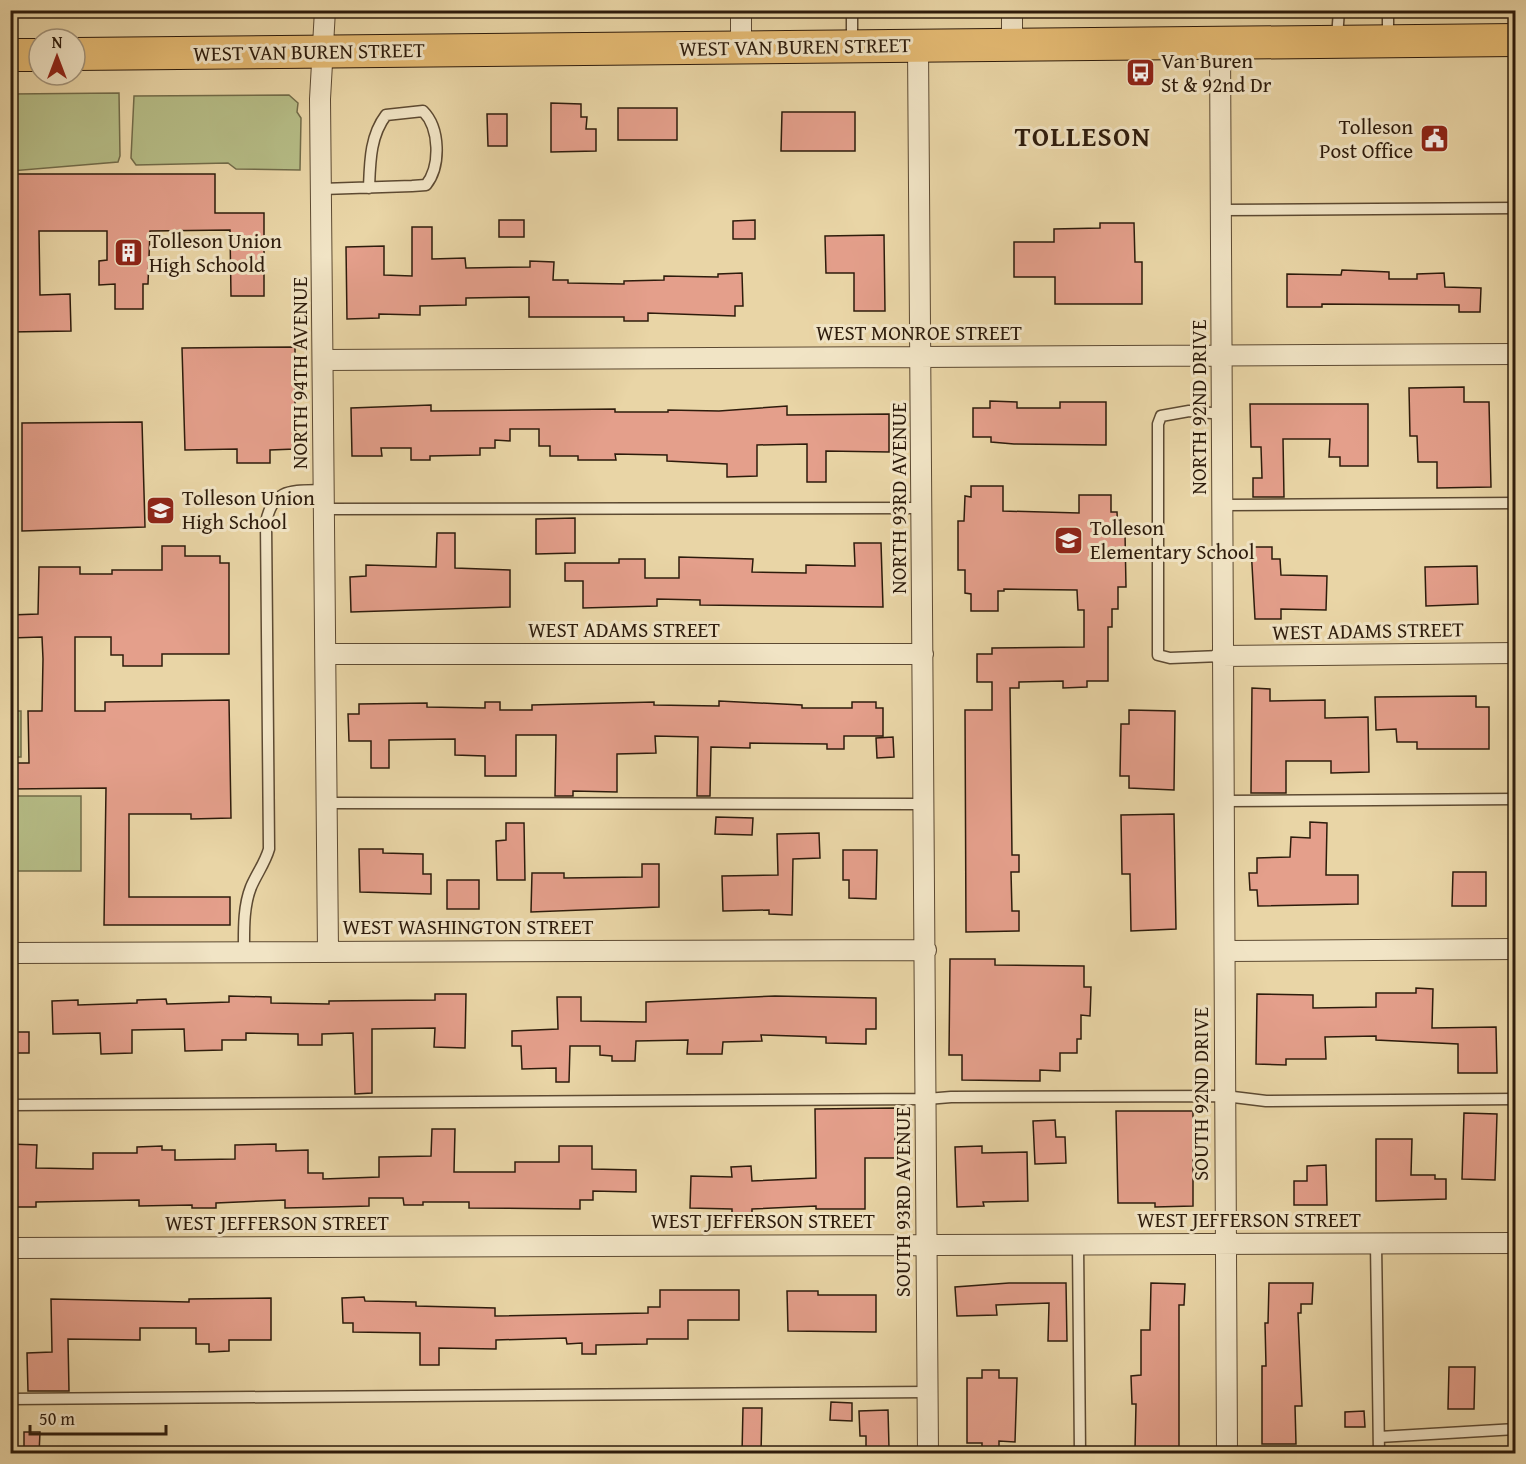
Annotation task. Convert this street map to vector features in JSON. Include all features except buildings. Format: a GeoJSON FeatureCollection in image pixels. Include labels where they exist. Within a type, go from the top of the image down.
{"type":"FeatureCollection","features":[{"type":"Feature","properties":{"kind":"main road","name":"WEST VAN BUREN STREET"},"geometry":{"type":"LineString","coordinates":[[87,54],[1515,40]]}},
{"type":"Feature","properties":{"kind":"main road"},"geometry":{"type":"LineString","coordinates":[[10,55],[27,55]]}},
{"type":"Feature","properties":{"kind":"street","name":"NORTH 94TH AVENUE"},"geometry":{"type":"LineString","coordinates":[[325,10],[320,99],[328,951]]}},
{"type":"Feature","properties":{"kind":"street"},"geometry":{"type":"LineString","coordinates":[[741,10],[741,48]]}},
{"type":"Feature","properties":{"kind":"street"},"geometry":{"type":"LineString","coordinates":[[1012,10],[1012,45]]}},
{"type":"Feature","properties":{"kind":"street","name":"NORTH 92ND DRIVE"},"geometry":{"type":"LineString","coordinates":[[1220,43],[1223,414],[1221,656],[1225,951]]}},
{"type":"Feature","properties":{"kind":"street","name":"NORTH 93RD AVENUE"},"geometry":{"type":"LineString","coordinates":[[918,46],[926,950]]}},
{"type":"Feature","properties":{"kind":"street","name":"WEST MONROE STREET"},"geometry":{"type":"LineString","coordinates":[[324,360],[1515,354]]}},
{"type":"Feature","properties":{"kind":"street","name":"WEST ADAMS STREET"},"geometry":{"type":"LineString","coordinates":[[1221,656],[1515,653]]}},
{"type":"Feature","properties":{"kind":"street","name":"WEST ADAMS STREET"},"geometry":{"type":"LineString","coordinates":[[326,654],[923,654]]}},
{"type":"Feature","properties":{"kind":"street"},"geometry":{"type":"LineString","coordinates":[[1225,951],[1515,949]]}},
{"type":"Feature","properties":{"kind":"street","name":"WEST WASHINGTON STREET"},"geometry":{"type":"LineString","coordinates":[[10,953],[926,950]]}},
{"type":"Feature","properties":{"kind":"street","name":"SOUTH 93RD AVENUE"},"geometry":{"type":"LineString","coordinates":[[926,950],[928,1454]]}},
{"type":"Feature","properties":{"kind":"street","name":"SOUTH 92ND DRIVE"},"geometry":{"type":"LineString","coordinates":[[1225,951],[1227,1454]]}},
{"type":"Feature","properties":{"kind":"street","name":"WEST JEFFERSON STREET"},"geometry":{"type":"LineString","coordinates":[[10,1248],[1515,1243]]}},
{"type":"Feature","properties":{"kind":"lane"},"geometry":{"type":"LineString","coordinates":[[852,10],[852,47]]}},
{"type":"Feature","properties":{"kind":"lane"},"geometry":{"type":"LineString","coordinates":[[1336,42],[1339,10]]}},
{"type":"Feature","properties":{"kind":"lane"},"geometry":{"type":"LineString","coordinates":[[1388,10],[1388,41]]}},
{"type":"Feature","properties":{"kind":"lane"},"geometry":{"type":"LineString","coordinates":[[322,189],[369,188],[426,185],[434,175],[436,147],[433,121],[423,111],[386,115],[378,126],[371,151],[369,188]]}},
{"type":"Feature","properties":{"kind":"lane"},"geometry":{"type":"LineString","coordinates":[[1221,210],[1515,208]]}},
{"type":"Feature","properties":{"kind":"lane"},"geometry":{"type":"LineString","coordinates":[[1221,656],[1170,658],[1158,655],[1158,436],[1161,416],[1189,411],[1223,414]]}},
{"type":"Feature","properties":{"kind":"lane"},"geometry":{"type":"LineString","coordinates":[[244,952],[246,906],[250,889],[265,862],[269,849],[266,523],[268,510],[275,498],[286,492],[324,499],[923,508]]}},
{"type":"Feature","properties":{"kind":"lane"},"geometry":{"type":"LineString","coordinates":[[1223,505],[1515,503]]}},
{"type":"Feature","properties":{"kind":"lane"},"geometry":{"type":"LineString","coordinates":[[1224,801],[1515,799]]}},
{"type":"Feature","properties":{"kind":"lane"},"geometry":{"type":"LineString","coordinates":[[327,803],[924,804]]}},
{"type":"Feature","properties":{"kind":"lane"},"geometry":{"type":"LineString","coordinates":[[10,1105],[927,1099],[963,1096],[1225,1096],[1266,1101],[1515,1098]]}},
{"type":"Feature","properties":{"kind":"lane"},"geometry":{"type":"LineString","coordinates":[[1376,1243],[1379,1454]]}},
{"type":"Feature","properties":{"kind":"lane"},"geometry":{"type":"LineString","coordinates":[[1078,1244],[1080,1454]]}},
{"type":"Feature","properties":{"kind":"lane"},"geometry":{"type":"LineString","coordinates":[[10,1399],[928,1392]]}},
{"type":"Feature","properties":{"kind":"lane"},"geometry":{"type":"LineString","coordinates":[[1379,1437],[1515,1429]]}},
{"type":"Feature","properties":{"kind":"green space"},"geometry":{"type":"Polygon","coordinates":[[[119,93],[120,156],[118,162],[11,171],[11,94],[119,93]]]}},
{"type":"Feature","properties":{"kind":"green space"},"geometry":{"type":"Polygon","coordinates":[[[289,95],[298,103],[297,112],[301,118],[300,170],[236,169],[228,163],[136,165],[131,158],[134,96],[289,95]]]}},
{"type":"Feature","properties":{"kind":"green space"},"geometry":{"type":"Polygon","coordinates":[[[11,711],[21,711],[21,757],[11,757],[11,711]]]}},
{"type":"Feature","properties":{"kind":"green space"},"geometry":{"type":"Polygon","coordinates":[[[11,796],[81,796],[81,871],[11,871],[11,796]]]}},
{"type":"Feature","properties":{"kind":"place","name":"Van Buren St & 92nd Dr"},"geometry":{"type":"Point","coordinates":[1140,73]}},
{"type":"Feature","properties":{"kind":"place","name":"Tolleson Post Office"},"geometry":{"type":"Point","coordinates":[1434,139]}},
{"type":"Feature","properties":{"kind":"place","name":"Tolleson Union High Schoold"},"geometry":{"type":"Point","coordinates":[128,253]}},
{"type":"Feature","properties":{"kind":"place","name":"Tolleson Union High School"},"geometry":{"type":"Point","coordinates":[161,510]}},
{"type":"Feature","properties":{"kind":"place","name":"Tolleson Elementary School"},"geometry":{"type":"Point","coordinates":[1069,540]}},
{"type":"Feature","properties":{"kind":"district","name":"TOLLESON"},"geometry":{"type":"Point","coordinates":[1083,137]}}]}
